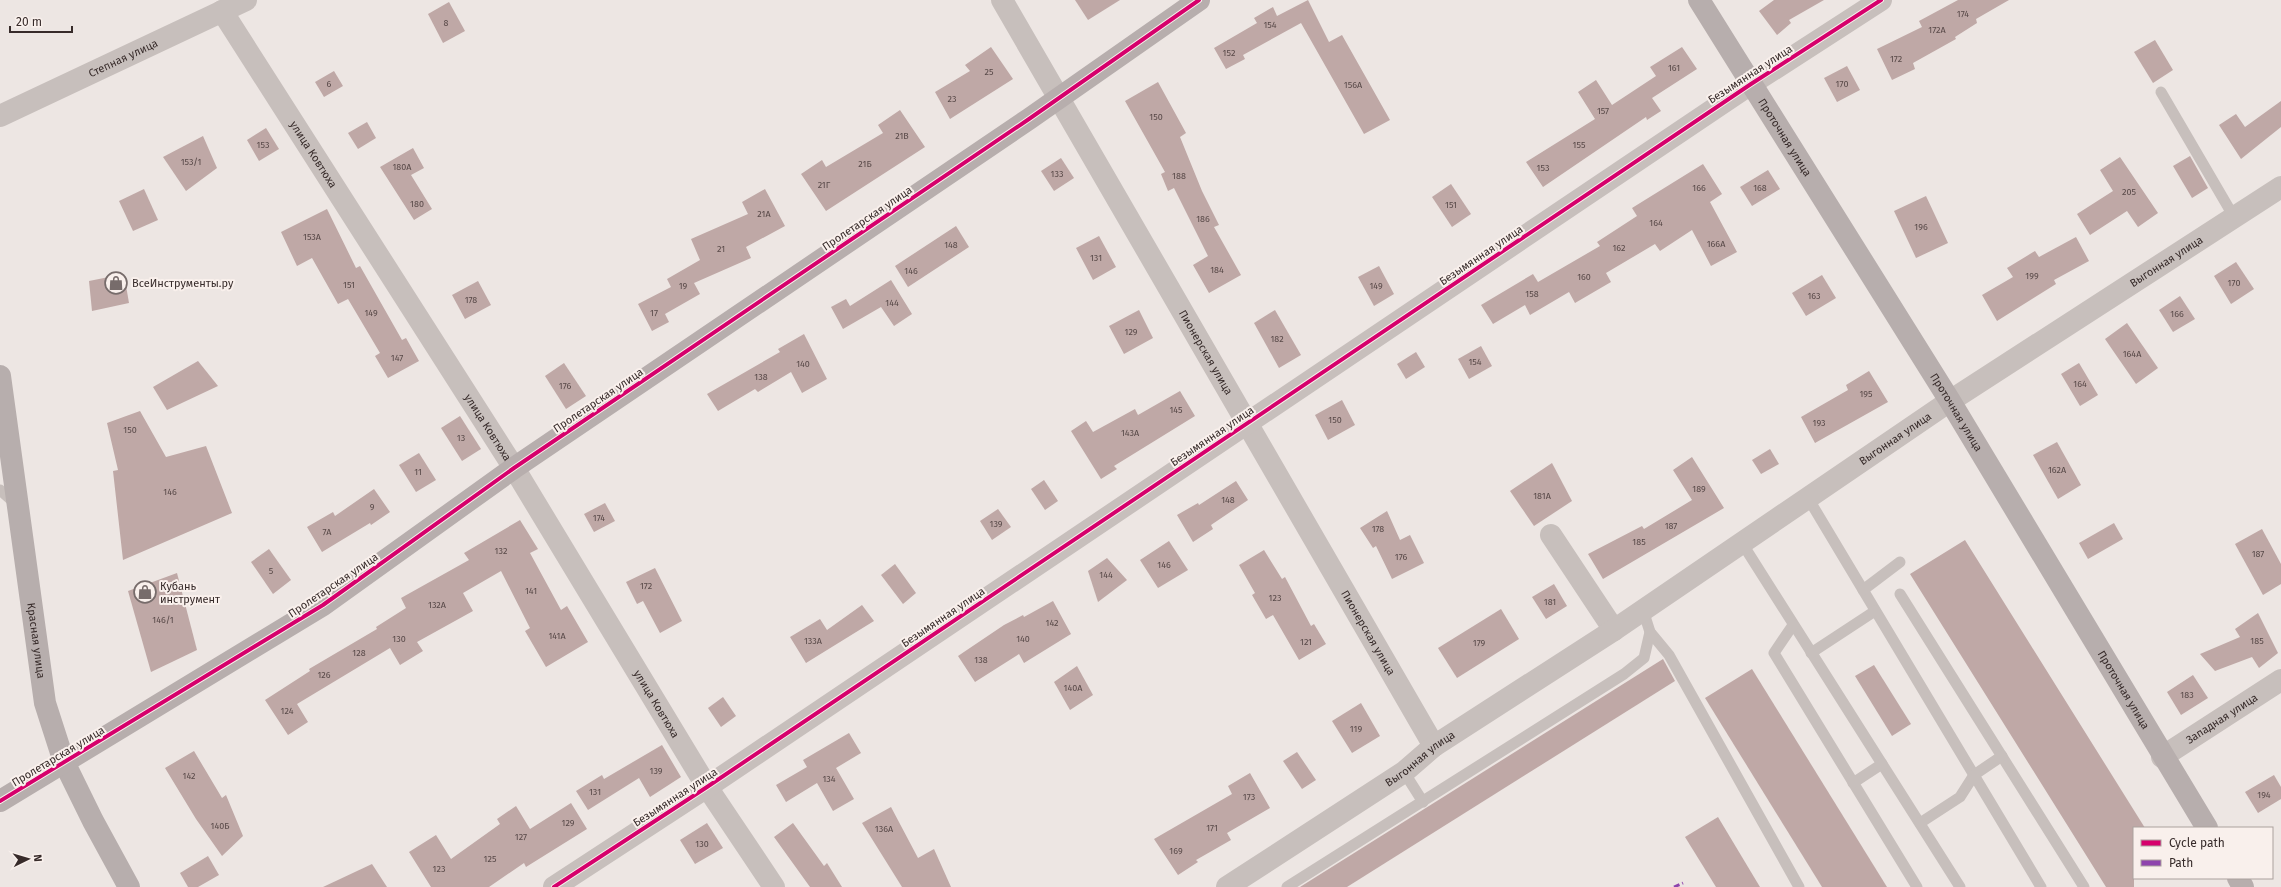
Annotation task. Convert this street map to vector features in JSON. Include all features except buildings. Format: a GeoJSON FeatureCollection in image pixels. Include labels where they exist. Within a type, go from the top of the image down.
{"type":"FeatureCollection","features":[{"type":"Feature","properties":{"kind":"street","name":"Степная улица"},"geometry":{"type":"LineString","coordinates":[[0,116],[246,0]]}},
{"type":"Feature","properties":{"kind":"street","name":"Пионерская улица"},"geometry":{"type":"LineString","coordinates":[[1002,0],[1248,422],[1434,746]]}},
{"type":"Feature","properties":{"kind":"street","name":"Пролетарская улица"},"geometry":{"type":"LineString","coordinates":[[0,801],[323,605],[514,468],[1060,98],[1199,0]]}},
{"type":"Feature","properties":{"kind":"street","name":"Проточная улица"},"geometry":{"type":"LineString","coordinates":[[1699,0],[1950,401],[2162,757],[2206,827]]}},
{"type":"Feature","properties":{"kind":"street","name":"Безымянная улица"},"geometry":{"type":"LineString","coordinates":[[554,887],[707,787],[1751,84],[1881,0]]}},
{"type":"Feature","properties":{"kind":"street","name":"улица Ковтюха"},"geometry":{"type":"LineString","coordinates":[[222,11],[514,468],[707,787],[774,887]]}},
{"type":"Feature","properties":{"kind":"street","name":"Выгонная улица"},"geometry":{"type":"LineString","coordinates":[[1227,887],[1404,772],[1434,746],[1614,630],[1950,401],[2281,187]]}},
{"type":"Feature","properties":{"kind":"street","name":"Красная улица"},"geometry":{"type":"LineString","coordinates":[[0,376],[45,704],[64,762],[93,821],[129,887]]}},
{"type":"Feature","properties":{"kind":"street"},"geometry":{"type":"LineString","coordinates":[[1552,534],[1614,630]]}},
{"type":"Feature","properties":{"kind":"street","name":"Западная улица"},"geometry":{"type":"LineString","coordinates":[[2162,757],[2281,680]]}},
{"type":"Feature","properties":{"kind":"lane"},"geometry":{"type":"LineString","coordinates":[[2161,92],[2234,217]]}},
{"type":"Feature","properties":{"kind":"lane"},"geometry":{"type":"LineString","coordinates":[[0,490],[18,506]]}},
{"type":"Feature","properties":{"kind":"lane"},"geometry":{"type":"LineString","coordinates":[[1808,498],[2041,887]]}},
{"type":"Feature","properties":{"kind":"lane"},"geometry":{"type":"LineString","coordinates":[[1742,543],[1960,887]]}},
{"type":"Feature","properties":{"kind":"lane"},"geometry":{"type":"LineString","coordinates":[[1863,590],[1900,562]]}},
{"type":"Feature","properties":{"kind":"lane"},"geometry":{"type":"LineString","coordinates":[[1900,594],[2084,887]]}},
{"type":"Feature","properties":{"kind":"lane"},"geometry":{"type":"LineString","coordinates":[[1643,610],[1650,632],[1669,655],[1799,887]]}},
{"type":"Feature","properties":{"kind":"lane"},"geometry":{"type":"LineString","coordinates":[[1811,653],[1875,611]]}},
{"type":"Feature","properties":{"kind":"lane"},"geometry":{"type":"LineString","coordinates":[[1793,625],[1774,653],[1917,887]]}},
{"type":"Feature","properties":{"kind":"lane"},"geometry":{"type":"LineString","coordinates":[[1288,887],[1629,670],[1644,658],[1650,632]]}},
{"type":"Feature","properties":{"kind":"lane"},"geometry":{"type":"LineString","coordinates":[[1920,823],[1960,797],[1974,775],[2002,756]]}},
{"type":"Feature","properties":{"kind":"lane"},"geometry":{"type":"LineString","coordinates":[[1853,783],[1882,764]]}},
{"type":"Feature","properties":{"kind":"lane"},"geometry":{"type":"LineString","coordinates":[[1404,772],[1422,802]]}},
{"type":"Feature","properties":{"kind":"marked path"},"geometry":{"type":"LineString","coordinates":[[1674,887],[1683,883]]}},
{"type":"Feature","properties":{"kind":"cycle path"},"geometry":{"type":"LineString","coordinates":[[0,801],[323,605],[514,468],[1029,119],[1199,0]]}},
{"type":"Feature","properties":{"kind":"cycle path"},"geometry":{"type":"LineString","coordinates":[[554,887],[707,787],[1751,84],[1881,0]]}},
{"type":"Feature","properties":{"kind":"place","name":"ВсеИнструменты.ру"},"geometry":{"type":"Point","coordinates":[116,283]}},
{"type":"Feature","properties":{"kind":"place","name":"Кубань инструмент"},"geometry":{"type":"Point","coordinates":[145,592]}}]}
